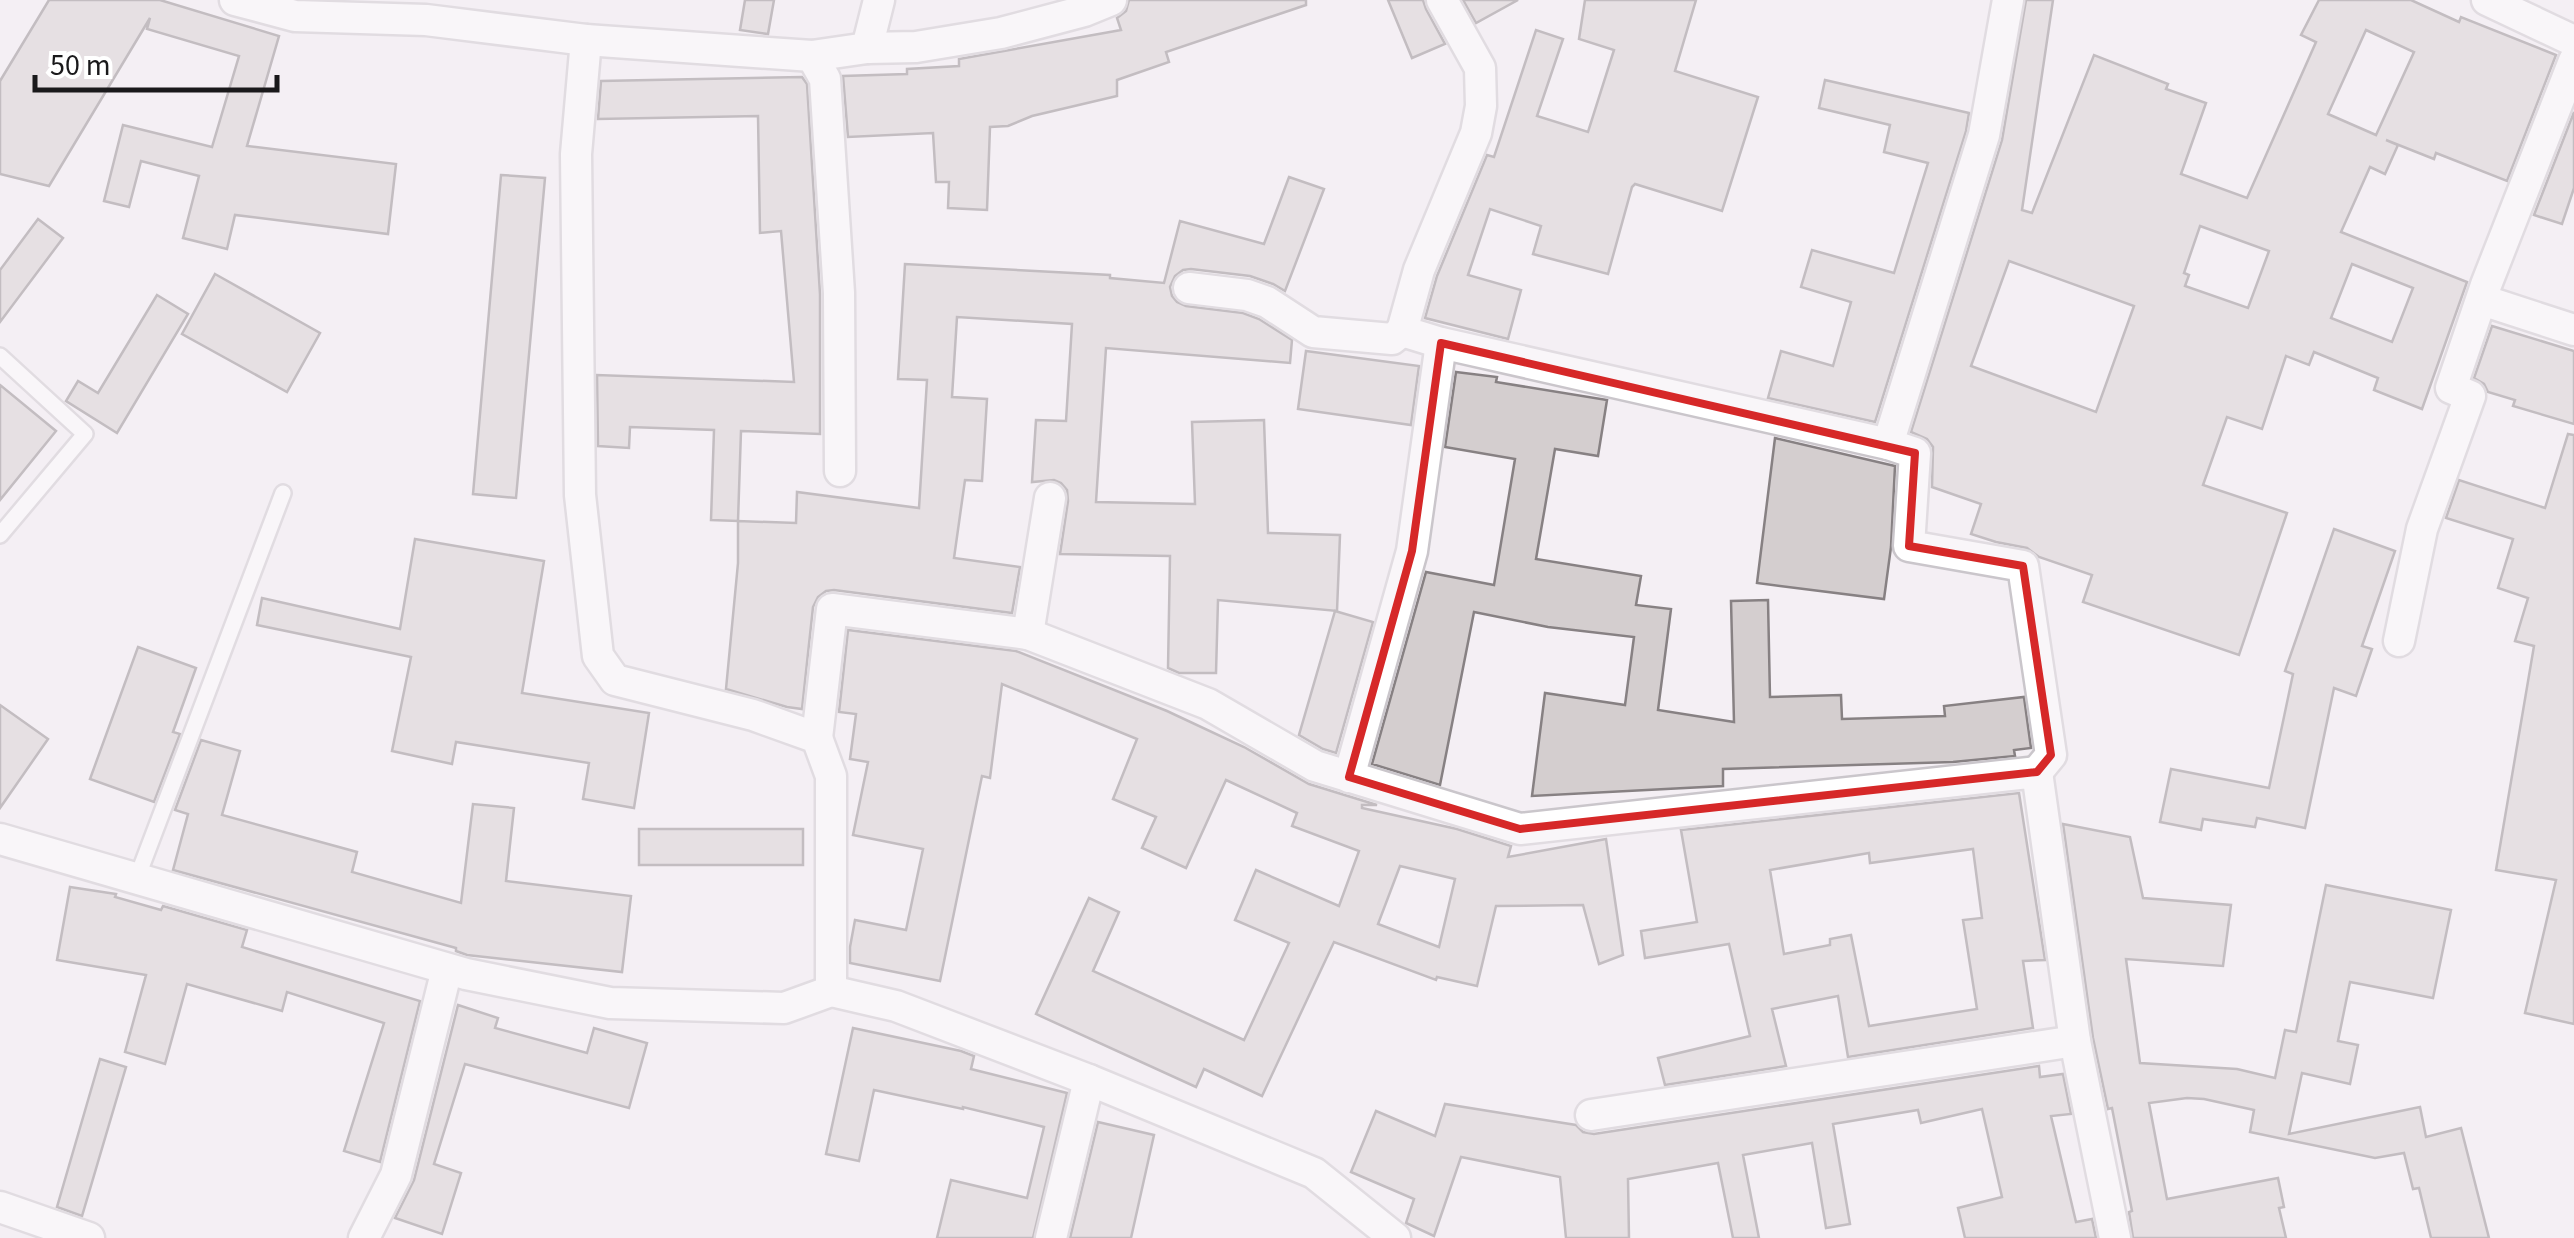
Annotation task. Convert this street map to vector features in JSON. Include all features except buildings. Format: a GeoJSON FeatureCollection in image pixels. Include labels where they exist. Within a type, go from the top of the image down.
{"type":"FeatureCollection","features":[{"type":"Feature","properties":{"kind":"street"},"geometry":{"type":"LineString","coordinates":[[235,0],[295,16],[426,20],[586,40],[812,56],[868,48],[916,47],[1001,34],[1111,0]]}},
{"type":"Feature","properties":{"kind":"street"},"geometry":{"type":"LineString","coordinates":[[868,48],[879,0]]}},
{"type":"Feature","properties":{"kind":"street"},"geometry":{"type":"LineString","coordinates":[[1189,288],[1247,295],[1267,302],[1313,332],[1392,339],[1402,331],[1420,270],[1476,133],[1481,106],[1480,68],[1442,0]]}},
{"type":"Feature","properties":{"kind":"street"},"geometry":{"type":"LineString","coordinates":[[1888,444],[1984,135],[2008,0]]}},
{"type":"Feature","properties":{"kind":"street"},"geometry":{"type":"LineString","coordinates":[[2487,0],[2574,41]]}},
{"type":"Feature","properties":{"kind":"street"},"geometry":{"type":"LineString","coordinates":[[586,40],[576,154],[580,495],[598,656],[615,680],[753,715],[816,738]]}},
{"type":"Feature","properties":{"kind":"street"},"geometry":{"type":"LineString","coordinates":[[812,56],[825,79],[829,138],[839,293],[840,471]]}},
{"type":"Feature","properties":{"kind":"street"},"geometry":{"type":"LineString","coordinates":[[2399,641],[2422,528],[2470,396],[2452,388],[2574,61]]}},
{"type":"Feature","properties":{"kind":"street"},"geometry":{"type":"LineString","coordinates":[[2482,300],[2574,330]]}},
{"type":"Feature","properties":{"kind":"street"},"geometry":{"type":"LineString","coordinates":[[831,991],[831,776],[816,738],[832,608],[1028,634],[1208,704],[1315,766],[1520,829],[2036,772],[2051,755],[2024,566],[1909,546],[1915,452],[1402,331]]}},
{"type":"Feature","properties":{"kind":"street"},"geometry":{"type":"LineString","coordinates":[[1349,777],[1412,552],[1441,343]]}},
{"type":"Feature","properties":{"kind":"street"},"geometry":{"type":"LineString","coordinates":[[1028,634],[1050,498]]}},
{"type":"Feature","properties":{"kind":"street"},"geometry":{"type":"LineString","coordinates":[[2036,772],[2075,1041],[2115,1238]]}},
{"type":"Feature","properties":{"kind":"street"},"geometry":{"type":"LineString","coordinates":[[0,839],[447,968],[610,1003],[784,1008],[831,991],[896,1006],[1314,1173],[1394,1238]]}},
{"type":"Feature","properties":{"kind":"street"},"geometry":{"type":"LineString","coordinates":[[364,1238],[396,1175],[447,968]]}},
{"type":"Feature","properties":{"kind":"street"},"geometry":{"type":"LineString","coordinates":[[1592,1115],[2075,1041]]}},
{"type":"Feature","properties":{"kind":"street"},"geometry":{"type":"LineString","coordinates":[[1051,1238],[1089,1080]]}},
{"type":"Feature","properties":{"kind":"street"},"geometry":{"type":"LineString","coordinates":[[0,1206],[89,1238]]}},
{"type":"Feature","properties":{"kind":"lane"},"geometry":{"type":"LineString","coordinates":[[0,356],[85,434],[0,536]]}},
{"type":"Feature","properties":{"kind":"lane"},"geometry":{"type":"LineString","coordinates":[[137,878],[283,493]]}},
{"type":"Feature","properties":{"kind":"highlighted area"},"geometry":{"type":"Polygon","coordinates":[[[1441,343],[1915,453],[1909,546],[2023,566],[2051,755],[2037,772],[1520,829],[1349,777],[1412,551],[1441,343]]]}}]}
